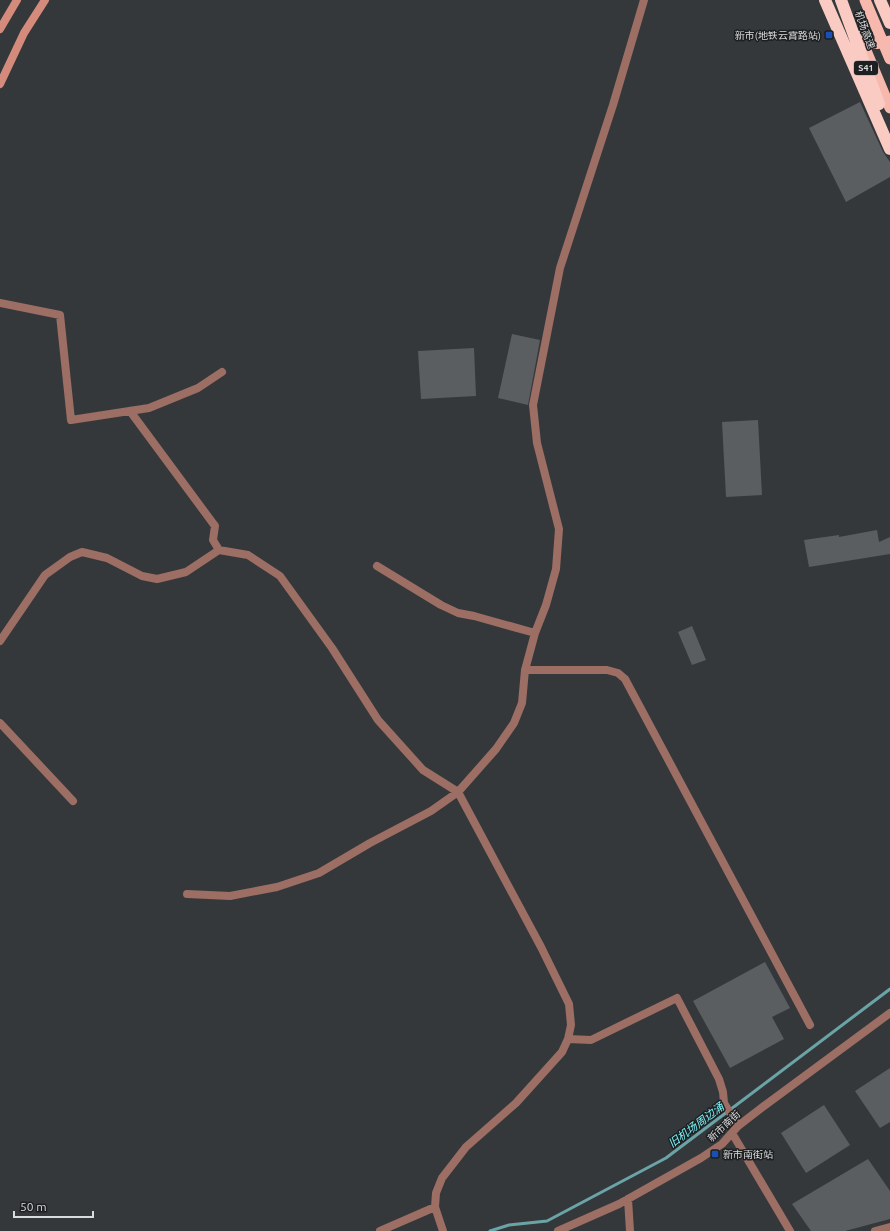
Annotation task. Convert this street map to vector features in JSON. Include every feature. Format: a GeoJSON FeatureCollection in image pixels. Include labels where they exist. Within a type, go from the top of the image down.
{"type":"FeatureCollection","features":[{"type":"Feature","properties":{"kind":"highway"},"geometry":{"type":"LineString","coordinates":[[825,0],[890,149]]}},
{"type":"Feature","properties":{"kind":"highway","name":"机场高速"},"geometry":{"type":"LineString","coordinates":[[841,0],[890,136]]}},
{"type":"Feature","properties":{"kind":"highway"},"geometry":{"type":"LineString","coordinates":[[845,0],[890,108]]}},
{"type":"Feature","properties":{"kind":"highway"},"geometry":{"type":"LineString","coordinates":[[865,0],[890,59]]}},
{"type":"Feature","properties":{"kind":"highway"},"geometry":{"type":"LineString","coordinates":[[880,0],[890,23]]}},
{"type":"Feature","properties":{"kind":"highway"},"geometry":{"type":"LineString","coordinates":[[861,38],[873,44],[881,44],[890,41]]}},
{"type":"Feature","properties":{"kind":"main road"},"geometry":{"type":"LineString","coordinates":[[0,29],[16,0]]}},
{"type":"Feature","properties":{"kind":"main road"},"geometry":{"type":"LineString","coordinates":[[0,84],[24,33],[45,0]]}},
{"type":"Feature","properties":{"kind":"street"},"geometry":{"type":"LineString","coordinates":[[187,894],[230,896],[277,887],[318,873],[370,843],[431,811],[458,792],[496,749],[514,723],[522,703],[524,670],[546,605],[556,569],[559,530],[537,443],[533,405],[560,268],[613,105],[644,0]]}},
{"type":"Feature","properties":{"kind":"street"},"geometry":{"type":"LineString","coordinates":[[0,303],[60,315],[71,420],[149,408],[198,388],[222,372]]}},
{"type":"Feature","properties":{"kind":"street"},"geometry":{"type":"LineString","coordinates":[[130,411],[215,526],[213,540],[219,550]]}},
{"type":"Feature","properties":{"kind":"street"},"geometry":{"type":"LineString","coordinates":[[0,641],[45,575],[70,557],[82,552],[107,558],[142,576],[157,579],[186,572],[219,550],[248,554],[280,576],[332,648],[378,720],[423,770],[458,792],[541,947],[569,1004],[571,1025],[568,1039],[562,1052],[516,1103],[466,1147],[452,1163],[442,1178],[436,1192],[435,1207],[444,1231]]}},
{"type":"Feature","properties":{"kind":"street"},"geometry":{"type":"LineString","coordinates":[[377,566],[441,605],[458,613],[474,616],[535,634]]}},
{"type":"Feature","properties":{"kind":"street"},"geometry":{"type":"LineString","coordinates":[[524,670],[607,670],[618,673],[625,679],[810,1025]]}},
{"type":"Feature","properties":{"kind":"street"},"geometry":{"type":"LineString","coordinates":[[0,723],[73,801]]}},
{"type":"Feature","properties":{"kind":"street"},"geometry":{"type":"LineString","coordinates":[[568,1039],[591,1040],[676,998],[719,1079],[723,1092],[724,1103],[734,1126],[790,1231]]}},
{"type":"Feature","properties":{"kind":"street","name":"新市南街"},"geometry":{"type":"LineString","coordinates":[[558,1231],[628,1199],[701,1158],[722,1144],[734,1126],[890,1013]]}},
{"type":"Feature","properties":{"kind":"street"},"geometry":{"type":"LineString","coordinates":[[628,1199],[630,1231]]}},
{"type":"Feature","properties":{"kind":"street"},"geometry":{"type":"LineString","coordinates":[[380,1231],[435,1207]]}},
{"type":"Feature","properties":{"kind":"street"},"geometry":{"type":"LineString","coordinates":[[875,1231],[890,1227]]}},
{"type":"Feature","properties":{"kind":"building"},"geometry":{"type":"Polygon","coordinates":[[[860,102],[883,152],[890,162],[890,177],[846,202],[809,128],[860,102]]]}},
{"type":"Feature","properties":{"kind":"building"},"geometry":{"type":"Polygon","coordinates":[[[512,334],[540,340],[528,405],[498,398],[512,334]]]}},
{"type":"Feature","properties":{"kind":"building"},"geometry":{"type":"Polygon","coordinates":[[[474,348],[476,396],[421,399],[418,351],[474,348]]]}},
{"type":"Feature","properties":{"kind":"building"},"geometry":{"type":"Polygon","coordinates":[[[758,420],[762,495],[726,497],[722,422],[758,420]]]}},
{"type":"Feature","properties":{"kind":"building"},"geometry":{"type":"Polygon","coordinates":[[[877,530],[879,542],[890,537],[890,554],[809,567],[804,540],[839,535],[839,537],[877,530]]]}},
{"type":"Feature","properties":{"kind":"building"},"geometry":{"type":"Polygon","coordinates":[[[692,626],[706,660],[692,665],[678,632],[692,626]]]}},
{"type":"Feature","properties":{"kind":"building"},"geometry":{"type":"Polygon","coordinates":[[[765,962],[790,1008],[772,1017],[784,1039],[730,1068],[693,1001],[765,962]]]}},
{"type":"Feature","properties":{"kind":"building"},"geometry":{"type":"Polygon","coordinates":[[[890,1068],[890,1122],[880,1128],[855,1091],[890,1068]]]}},
{"type":"Feature","properties":{"kind":"building"},"geometry":{"type":"Polygon","coordinates":[[[824,1105],[850,1145],[806,1173],[781,1133],[824,1105]]]}},
{"type":"Feature","properties":{"kind":"building"},"geometry":{"type":"Polygon","coordinates":[[[868,1159],[890,1191],[890,1219],[845,1231],[811,1231],[792,1204],[868,1159]]]}},
{"type":"Feature","properties":{"kind":"waterway","name":"旧机场周边涌"},"geometry":{"type":"LineString","coordinates":[[490,1231],[509,1225],[547,1221],[666,1158],[890,989]]}},
{"type":"Feature","properties":{"kind":"place","name":"新市(地铁云霄路站)"},"geometry":{"type":"Point","coordinates":[829,35]}},
{"type":"Feature","properties":{"kind":"place","name":"新市南街站"},"geometry":{"type":"Point","coordinates":[715,1154]}}]}
